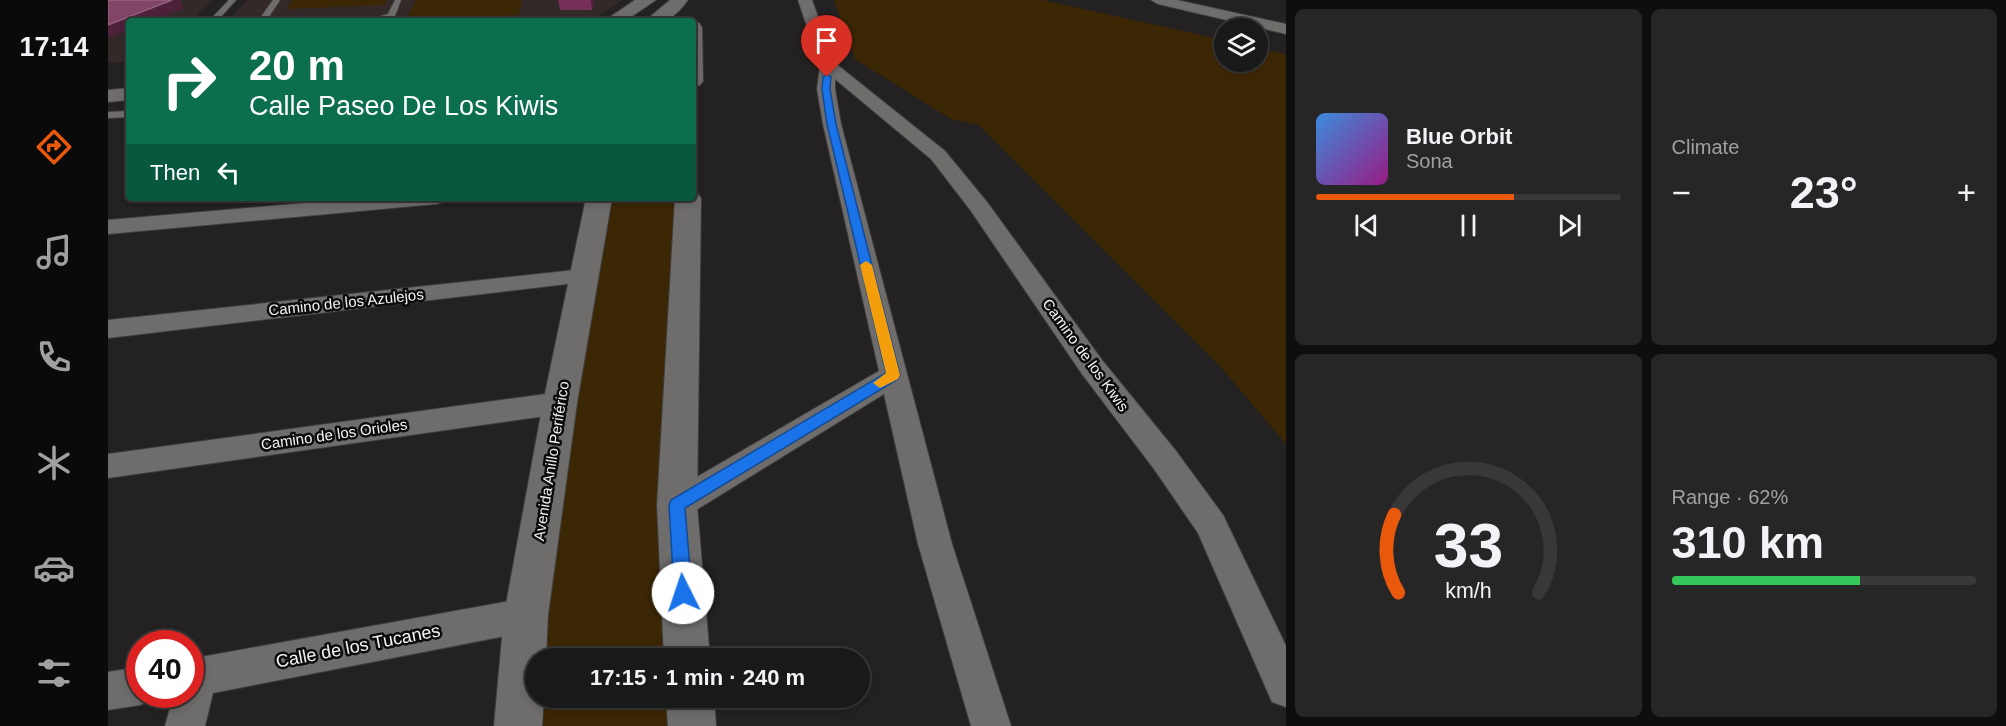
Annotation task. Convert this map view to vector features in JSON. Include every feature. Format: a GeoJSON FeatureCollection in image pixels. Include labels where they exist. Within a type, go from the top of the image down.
{"type":"FeatureCollection","features":[{"type":"Feature","properties":{"kind":"street"},"geometry":{"type":"LineString","coordinates":[[617,18],[647,0]]}},
{"type":"Feature","properties":{"kind":"street"},"geometry":{"type":"LineString","coordinates":[[805,0],[828,65],[826,89],[832,124],[935,544],[991,726]]}},
{"type":"Feature","properties":{"kind":"street"},"geometry":{"type":"LineString","coordinates":[[1158,0],[1286,29]]}},
{"type":"Feature","properties":{"kind":"street"},"geometry":{"type":"LineString","coordinates":[[659,18],[678,1],[692,18]]}},
{"type":"Feature","properties":{"kind":"street","name":"Camino de los Kiwis"},"geometry":{"type":"LineString","coordinates":[[828,65],[938,156],[979,207],[1092,367],[1165,460],[1211,525],[1286,688]]}},
{"type":"Feature","properties":{"kind":"street"},"geometry":{"type":"LineString","coordinates":[[108,227],[402,201]]}},
{"type":"Feature","properties":{"kind":"street","name":"Avenida Anillo Periférico"},"geometry":{"type":"LineString","coordinates":[[518,726],[526,615],[560,403],[598,201]]}},
{"type":"Feature","properties":{"kind":"street"},"geometry":{"type":"LineString","coordinates":[[686,648],[677,505],[688,201]]}},
{"type":"Feature","properties":{"kind":"street","name":"Camino de los Azulejos"},"geometry":{"type":"LineString","coordinates":[[108,329],[584,276]]}},
{"type":"Feature","properties":{"kind":"street"},"geometry":{"type":"LineString","coordinates":[[677,505],[893,375]]}},
{"type":"Feature","properties":{"kind":"street","name":"Camino de los Orioles"},"geometry":{"type":"LineString","coordinates":[[108,466],[560,403]]}},
{"type":"Feature","properties":{"kind":"street","name":"Calle de los Tucanes"},"geometry":{"type":"LineString","coordinates":[[204,675],[526,615]]}},
{"type":"Feature","properties":{"kind":"street"},"geometry":{"type":"LineString","coordinates":[[108,691],[126,688]]}},
{"type":"Feature","properties":{"kind":"street"},"geometry":{"type":"LineString","coordinates":[[184,726],[188,708]]}},
{"type":"Feature","properties":{"kind":"street"},"geometry":{"type":"LineString","coordinates":[[691,708],[692,726]]}},
{"type":"Feature","properties":{"kind":"lane"},"geometry":{"type":"LineString","coordinates":[[216,18],[233,0]]}},
{"type":"Feature","properties":{"kind":"lane"},"geometry":{"type":"LineString","coordinates":[[265,18],[277,0]]}},
{"type":"Feature","properties":{"kind":"lane"},"geometry":{"type":"LineString","coordinates":[[390,18],[398,0]]}},
{"type":"Feature","properties":{"kind":"lane"},"geometry":{"type":"LineString","coordinates":[[108,115],[126,114]]}},
{"type":"Feature","properties":{"kind":"shaded area"},"geometry":{"type":"Polygon","coordinates":[[[108,0],[211,0],[194,18],[126,18],[126,62],[108,63],[108,0]]]}},
{"type":"Feature","properties":{"kind":"shaded area"},"geometry":{"type":"Polygon","coordinates":[[[247,0],[622,0],[594,18],[231,18],[247,0]]]}},
{"type":"Feature","properties":{"kind":"shaded area"},"geometry":{"type":"Polygon","coordinates":[[[293,0],[387,0],[385,5],[286,9],[293,0]]]}},
{"type":"Feature","properties":{"kind":"shaded area"},"geometry":{"type":"Polygon","coordinates":[[[416,0],[522,0],[519,15],[407,18],[416,0]]]}},
{"type":"Feature","properties":{"kind":"shaded area"},"geometry":{"type":"Polygon","coordinates":[[[834,0],[1042,0],[1214,38],[1214,72],[1268,72],[1268,50],[1286,54],[1286,444],[1219,365],[979,125],[951,119],[855,59],[834,0]]]}},
{"type":"Feature","properties":{"kind":"shaded area"},"geometry":{"type":"Polygon","coordinates":[[[610,201],[679,201],[661,466],[670,648],[546,648],[558,523],[610,201]]]}},
{"type":"Feature","properties":{"kind":"shaded area"},"geometry":{"type":"Polygon","coordinates":[[[542,708],[672,708],[673,726],[541,726],[542,708]]]}},
{"type":"Feature","properties":{"kind":"building"},"geometry":{"type":"Polygon","coordinates":[[[108,0],[172,0],[108,25],[108,0]]]}},
{"type":"Feature","properties":{"kind":"slow traffic"},"geometry":{"type":"LineString","coordinates":[[866,265],[893,375],[880,383]]}},
{"type":"Feature","properties":{"kind":"route"},"geometry":{"type":"LineString","coordinates":[[683,593],[677,505],[893,375],[832,124],[826,89],[827,77]]}}]}
